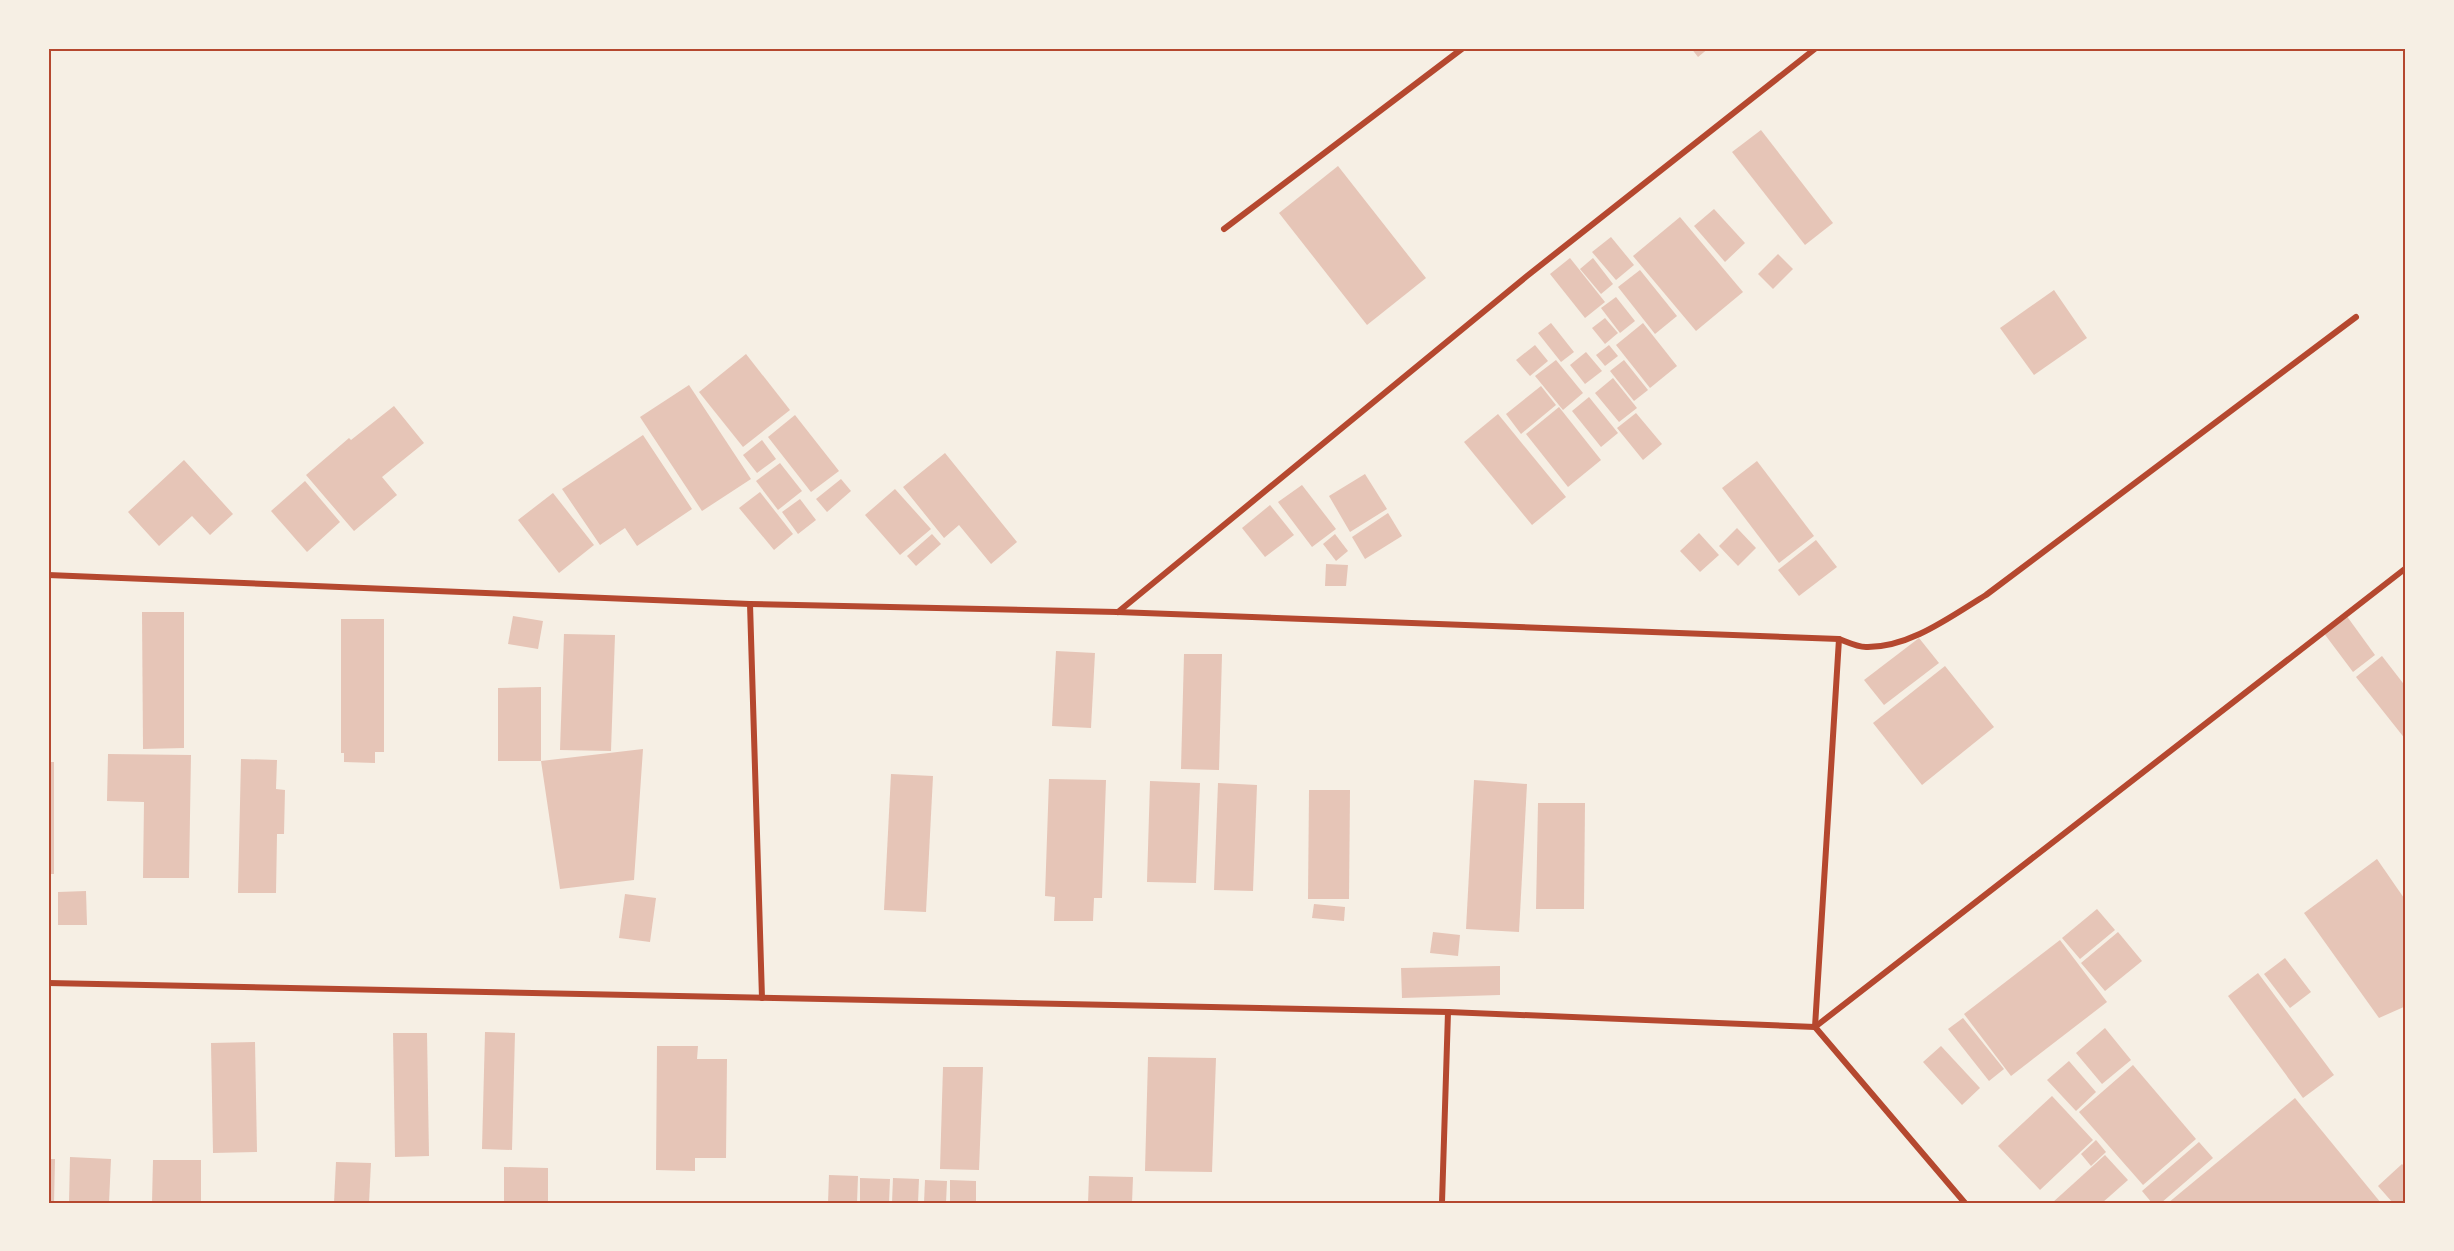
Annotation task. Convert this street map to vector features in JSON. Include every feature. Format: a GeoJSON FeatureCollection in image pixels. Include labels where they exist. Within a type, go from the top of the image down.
{"type":"FeatureCollection","features":[{"type":"Feature","properties":{"kind":"street"},"geometry":{"type":"LineString","coordinates":[[1224,229],[1463,48]]}},
{"type":"Feature","properties":{"kind":"street"},"geometry":{"type":"LineString","coordinates":[[1117,612],[1527,276],[1816,48]]}},
{"type":"Feature","properties":{"kind":"street"},"geometry":{"type":"LineString","coordinates":[[48,575],[750,604],[1117,612],[1839,639],[1863,648],[1892,645],[1941,622],[1986,595],[2356,317]]}},
{"type":"Feature","properties":{"kind":"street"},"geometry":{"type":"LineString","coordinates":[[48,983],[1448,1012],[1815,1027],[2406,568]]}},
{"type":"Feature","properties":{"kind":"street"},"geometry":{"type":"LineString","coordinates":[[750,604],[762,998]]}},
{"type":"Feature","properties":{"kind":"street"},"geometry":{"type":"LineString","coordinates":[[1839,639],[1815,1027],[1965,1203]]}},
{"type":"Feature","properties":{"kind":"street"},"geometry":{"type":"LineString","coordinates":[[1442,1203],[1448,1012]]}},
{"type":"Feature","properties":{"kind":"building"},"geometry":{"type":"Polygon","coordinates":[[[1691,48],[1709,48],[1698,57],[1691,48]]]}},
{"type":"Feature","properties":{"kind":"building"},"geometry":{"type":"Polygon","coordinates":[[[1761,130],[1833,223],[1805,245],[1732,152],[1761,130]]]}},
{"type":"Feature","properties":{"kind":"building"},"geometry":{"type":"Polygon","coordinates":[[[1338,166],[1426,278],[1367,325],[1279,213],[1338,166]]]}},
{"type":"Feature","properties":{"kind":"building"},"geometry":{"type":"Polygon","coordinates":[[[1714,209],[1745,243],[1725,262],[1694,226],[1714,209]]]}},
{"type":"Feature","properties":{"kind":"building"},"geometry":{"type":"Polygon","coordinates":[[[1680,217],[1743,292],[1696,331],[1633,256],[1680,217]]]}},
{"type":"Feature","properties":{"kind":"building"},"geometry":{"type":"Polygon","coordinates":[[[1611,237],[1634,265],[1616,280],[1592,252],[1611,237]]]}},
{"type":"Feature","properties":{"kind":"building"},"geometry":{"type":"Polygon","coordinates":[[[1778,254],[1793,269],[1773,289],[1758,274],[1778,254]]]}},
{"type":"Feature","properties":{"kind":"building"},"geometry":{"type":"Polygon","coordinates":[[[1570,258],[1605,302],[1585,318],[1550,274],[1570,258]]]}},
{"type":"Feature","properties":{"kind":"building"},"geometry":{"type":"Polygon","coordinates":[[[1593,258],[1613,284],[1601,294],[1580,269],[1593,258]]]}},
{"type":"Feature","properties":{"kind":"building"},"geometry":{"type":"Polygon","coordinates":[[[1640,270],[1677,316],[1655,334],[1618,287],[1640,270]]]}},
{"type":"Feature","properties":{"kind":"building"},"geometry":{"type":"Polygon","coordinates":[[[2054,290],[2087,338],[2034,375],[2000,328],[2054,290]]]}},
{"type":"Feature","properties":{"kind":"building"},"geometry":{"type":"Polygon","coordinates":[[[1616,297],[1635,321],[1620,333],[1601,308],[1616,297]]]}},
{"type":"Feature","properties":{"kind":"building"},"geometry":{"type":"Polygon","coordinates":[[[1605,318],[1618,333],[1605,344],[1592,328],[1605,318]]]}},
{"type":"Feature","properties":{"kind":"building"},"geometry":{"type":"Polygon","coordinates":[[[1551,323],[1574,352],[1561,362],[1538,333],[1551,323]]]}},
{"type":"Feature","properties":{"kind":"building"},"geometry":{"type":"Polygon","coordinates":[[[1643,323],[1677,366],[1650,388],[1616,345],[1643,323]]]}},
{"type":"Feature","properties":{"kind":"building"},"geometry":{"type":"Polygon","coordinates":[[[1535,345],[1548,361],[1530,376],[1516,360],[1535,345]]]}},
{"type":"Feature","properties":{"kind":"building"},"geometry":{"type":"Polygon","coordinates":[[[1609,345],[1618,356],[1605,366],[1596,355],[1609,345]]]}},
{"type":"Feature","properties":{"kind":"building"},"geometry":{"type":"Polygon","coordinates":[[[1586,352],[1602,371],[1585,384],[1570,365],[1586,352]]]}},
{"type":"Feature","properties":{"kind":"building"},"geometry":{"type":"Polygon","coordinates":[[[746,354],[790,410],[743,447],[699,392],[746,354]]]}},
{"type":"Feature","properties":{"kind":"building"},"geometry":{"type":"Polygon","coordinates":[[[1556,360],[1583,393],[1563,410],[1535,376],[1556,360]]]}},
{"type":"Feature","properties":{"kind":"building"},"geometry":{"type":"Polygon","coordinates":[[[1624,360],[1648,390],[1634,401],[1610,371],[1624,360]]]}},
{"type":"Feature","properties":{"kind":"building"},"geometry":{"type":"Polygon","coordinates":[[[1613,378],[1637,408],[1619,422],[1595,393],[1613,378]]]}},
{"type":"Feature","properties":{"kind":"building"},"geometry":{"type":"Polygon","coordinates":[[[689,385],[751,479],[702,511],[640,417],[689,385]]]}},
{"type":"Feature","properties":{"kind":"building"},"geometry":{"type":"Polygon","coordinates":[[[1541,386],[1556,405],[1521,434],[1506,414],[1541,386]]]}},
{"type":"Feature","properties":{"kind":"building"},"geometry":{"type":"Polygon","coordinates":[[[1589,397],[1618,433],[1601,447],[1572,411],[1589,397]]]}},
{"type":"Feature","properties":{"kind":"building"},"geometry":{"type":"Polygon","coordinates":[[[394,406],[424,443],[382,477],[397,495],[354,531],[306,475],[349,438],[351,440],[394,406]]]}},
{"type":"Feature","properties":{"kind":"building"},"geometry":{"type":"Polygon","coordinates":[[[1559,407],[1601,460],[1568,487],[1526,434],[1559,407]]]}},
{"type":"Feature","properties":{"kind":"building"},"geometry":{"type":"Polygon","coordinates":[[[1636,413],[1662,444],[1643,460],[1617,428],[1636,413]]]}},
{"type":"Feature","properties":{"kind":"building"},"geometry":{"type":"Polygon","coordinates":[[[1498,414],[1566,497],[1532,525],[1464,442],[1498,414]]]}},
{"type":"Feature","properties":{"kind":"building"},"geometry":{"type":"Polygon","coordinates":[[[795,415],[839,471],[811,492],[768,437],[795,415]]]}},
{"type":"Feature","properties":{"kind":"building"},"geometry":{"type":"Polygon","coordinates":[[[643,435],[692,509],[637,546],[625,528],[600,545],[562,489],[643,435]]]}},
{"type":"Feature","properties":{"kind":"building"},"geometry":{"type":"Polygon","coordinates":[[[762,440],[776,459],[757,473],[743,455],[762,440]]]}},
{"type":"Feature","properties":{"kind":"building"},"geometry":{"type":"Polygon","coordinates":[[[945,453],[1017,542],[991,564],[959,525],[944,538],[903,487],[945,453]]]}},
{"type":"Feature","properties":{"kind":"building"},"geometry":{"type":"Polygon","coordinates":[[[184,460],[233,514],[210,535],[192,516],[159,546],[128,512],[184,460]]]}},
{"type":"Feature","properties":{"kind":"building"},"geometry":{"type":"Polygon","coordinates":[[[1757,461],[1814,536],[1779,563],[1722,488],[1757,461]]]}},
{"type":"Feature","properties":{"kind":"building"},"geometry":{"type":"Polygon","coordinates":[[[780,463],[802,491],[778,510],[756,481],[780,463]]]}},
{"type":"Feature","properties":{"kind":"building"},"geometry":{"type":"Polygon","coordinates":[[[1365,474],[1387,509],[1350,532],[1329,496],[1365,474]]]}},
{"type":"Feature","properties":{"kind":"building"},"geometry":{"type":"Polygon","coordinates":[[[841,479],[851,491],[827,512],[816,499],[841,479]]]}},
{"type":"Feature","properties":{"kind":"building"},"geometry":{"type":"Polygon","coordinates":[[[305,481],[340,522],[307,552],[271,511],[305,481]]]}},
{"type":"Feature","properties":{"kind":"building"},"geometry":{"type":"Polygon","coordinates":[[[1302,485],[1336,529],[1312,547],[1278,502],[1302,485]]]}},
{"type":"Feature","properties":{"kind":"building"},"geometry":{"type":"Polygon","coordinates":[[[895,489],[931,529],[900,555],[865,515],[895,489]]]}},
{"type":"Feature","properties":{"kind":"building"},"geometry":{"type":"Polygon","coordinates":[[[760,492],[793,534],[774,550],[739,508],[760,492]]]}},
{"type":"Feature","properties":{"kind":"building"},"geometry":{"type":"Polygon","coordinates":[[[553,493],[594,545],[559,573],[518,520],[553,493]]]}},
{"type":"Feature","properties":{"kind":"building"},"geometry":{"type":"Polygon","coordinates":[[[800,499],[816,520],[798,534],[782,512],[800,499]]]}},
{"type":"Feature","properties":{"kind":"building"},"geometry":{"type":"Polygon","coordinates":[[[1270,505],[1294,535],[1265,557],[1242,528],[1270,505]]]}},
{"type":"Feature","properties":{"kind":"building"},"geometry":{"type":"Polygon","coordinates":[[[1388,513],[1402,536],[1365,559],[1352,537],[1388,513]]]}},
{"type":"Feature","properties":{"kind":"building"},"geometry":{"type":"Polygon","coordinates":[[[1737,528],[1756,548],[1738,566],[1719,546],[1737,528]]]}},
{"type":"Feature","properties":{"kind":"building"},"geometry":{"type":"Polygon","coordinates":[[[1699,533],[1719,555],[1700,572],[1680,551],[1699,533]]]}},
{"type":"Feature","properties":{"kind":"building"},"geometry":{"type":"Polygon","coordinates":[[[932,534],[941,544],[916,566],[907,556],[932,534]]]}},
{"type":"Feature","properties":{"kind":"building"},"geometry":{"type":"Polygon","coordinates":[[[1335,534],[1348,551],[1336,561],[1323,544],[1335,534]]]}},
{"type":"Feature","properties":{"kind":"building"},"geometry":{"type":"Polygon","coordinates":[[[1816,540],[1837,567],[1799,596],[1778,570],[1816,540]]]}},
{"type":"Feature","properties":{"kind":"building"},"geometry":{"type":"Polygon","coordinates":[[[1326,564],[1348,565],[1346,586],[1325,586],[1326,564]]]}},
{"type":"Feature","properties":{"kind":"building"},"geometry":{"type":"Polygon","coordinates":[[[142,612],[184,612],[184,748],[143,749],[142,612]]]}},
{"type":"Feature","properties":{"kind":"building"},"geometry":{"type":"Polygon","coordinates":[[[2346,615],[2375,655],[2353,672],[2323,632],[2346,615]]]}},
{"type":"Feature","properties":{"kind":"building"},"geometry":{"type":"Polygon","coordinates":[[[513,616],[543,621],[538,649],[508,644],[513,616]]]}},
{"type":"Feature","properties":{"kind":"building"},"geometry":{"type":"Polygon","coordinates":[[[341,619],[384,619],[384,752],[375,752],[375,763],[344,762],[344,753],[341,753],[341,619]]]}},
{"type":"Feature","properties":{"kind":"building"},"geometry":{"type":"Polygon","coordinates":[[[564,634],[615,635],[611,751],[560,750],[564,634]]]}},
{"type":"Feature","properties":{"kind":"building"},"geometry":{"type":"Polygon","coordinates":[[[1919,638],[1939,663],[1884,705],[1864,680],[1919,638]]]}},
{"type":"Feature","properties":{"kind":"building"},"geometry":{"type":"Polygon","coordinates":[[[1056,651],[1095,653],[1091,728],[1052,726],[1056,651]]]}},
{"type":"Feature","properties":{"kind":"building"},"geometry":{"type":"Polygon","coordinates":[[[1184,654],[1222,654],[1219,770],[1181,769],[1184,654]]]}},
{"type":"Feature","properties":{"kind":"building"},"geometry":{"type":"Polygon","coordinates":[[[2382,656],[2406,687],[2406,740],[2356,677],[2382,656]]]}},
{"type":"Feature","properties":{"kind":"building"},"geometry":{"type":"Polygon","coordinates":[[[1945,666],[1994,727],[1922,785],[1873,723],[1945,666]]]}},
{"type":"Feature","properties":{"kind":"building"},"geometry":{"type":"Polygon","coordinates":[[[541,687],[541,761],[498,761],[498,688],[541,687]]]}},
{"type":"Feature","properties":{"kind":"building"},"geometry":{"type":"Polygon","coordinates":[[[643,749],[634,880],[560,889],[541,761],[643,749]]]}},
{"type":"Feature","properties":{"kind":"building"},"geometry":{"type":"Polygon","coordinates":[[[108,754],[191,755],[189,878],[143,878],[144,802],[107,801],[108,754]]]}},
{"type":"Feature","properties":{"kind":"building"},"geometry":{"type":"Polygon","coordinates":[[[241,759],[277,760],[276,789],[285,790],[284,834],[277,834],[276,893],[238,893],[241,759]]]}},
{"type":"Feature","properties":{"kind":"building"},"geometry":{"type":"Polygon","coordinates":[[[48,762],[54,762],[54,874],[48,874],[48,762]]]}},
{"type":"Feature","properties":{"kind":"building"},"geometry":{"type":"Polygon","coordinates":[[[891,774],[933,776],[926,912],[884,910],[891,774]]]}},
{"type":"Feature","properties":{"kind":"building"},"geometry":{"type":"Polygon","coordinates":[[[1049,779],[1106,780],[1102,898],[1094,898],[1093,921],[1054,921],[1055,897],[1045,896],[1049,779]]]}},
{"type":"Feature","properties":{"kind":"building"},"geometry":{"type":"Polygon","coordinates":[[[1474,780],[1527,784],[1519,932],[1466,929],[1474,780]]]}},
{"type":"Feature","properties":{"kind":"building"},"geometry":{"type":"Polygon","coordinates":[[[1150,781],[1200,783],[1196,883],[1147,882],[1150,781]]]}},
{"type":"Feature","properties":{"kind":"building"},"geometry":{"type":"Polygon","coordinates":[[[1218,783],[1257,785],[1253,891],[1214,890],[1218,783]]]}},
{"type":"Feature","properties":{"kind":"building"},"geometry":{"type":"Polygon","coordinates":[[[1309,790],[1350,790],[1349,899],[1308,899],[1309,790]]]}},
{"type":"Feature","properties":{"kind":"building"},"geometry":{"type":"Polygon","coordinates":[[[1538,803],[1585,803],[1584,909],[1536,909],[1538,803]]]}},
{"type":"Feature","properties":{"kind":"building"},"geometry":{"type":"Polygon","coordinates":[[[2377,859],[2406,901],[2406,1006],[2379,1018],[2304,913],[2377,859]]]}},
{"type":"Feature","properties":{"kind":"building"},"geometry":{"type":"Polygon","coordinates":[[[86,891],[87,925],[58,925],[58,892],[86,891]]]}},
{"type":"Feature","properties":{"kind":"building"},"geometry":{"type":"Polygon","coordinates":[[[625,894],[656,898],[650,942],[619,938],[625,894]]]}},
{"type":"Feature","properties":{"kind":"building"},"geometry":{"type":"Polygon","coordinates":[[[1314,904],[1345,907],[1344,921],[1312,918],[1314,904]]]}},
{"type":"Feature","properties":{"kind":"building"},"geometry":{"type":"Polygon","coordinates":[[[2097,909],[2115,930],[2080,959],[2062,938],[2097,909]]]}},
{"type":"Feature","properties":{"kind":"building"},"geometry":{"type":"Polygon","coordinates":[[[1433,932],[1460,935],[1458,956],[1430,953],[1433,932]]]}},
{"type":"Feature","properties":{"kind":"building"},"geometry":{"type":"Polygon","coordinates":[[[2118,932],[2142,961],[2105,991],[2081,963],[2118,932]]]}},
{"type":"Feature","properties":{"kind":"building"},"geometry":{"type":"Polygon","coordinates":[[[2060,940],[2107,1002],[2011,1076],[1964,1014],[2060,940]]]}},
{"type":"Feature","properties":{"kind":"building"},"geometry":{"type":"Polygon","coordinates":[[[2285,958],[2311,992],[2290,1008],[2264,974],[2285,958]]]}},
{"type":"Feature","properties":{"kind":"building"},"geometry":{"type":"Polygon","coordinates":[[[1500,966],[1500,995],[1402,998],[1401,968],[1500,966]]]}},
{"type":"Feature","properties":{"kind":"building"},"geometry":{"type":"Polygon","coordinates":[[[2258,973],[2334,1075],[2303,1098],[2228,996],[2258,973]]]}},
{"type":"Feature","properties":{"kind":"building"},"geometry":{"type":"Polygon","coordinates":[[[1963,1018],[2004,1069],[1989,1081],[1948,1029],[1963,1018]]]}},
{"type":"Feature","properties":{"kind":"building"},"geometry":{"type":"Polygon","coordinates":[[[2105,1028],[2131,1060],[2102,1084],[2076,1053],[2105,1028]]]}},
{"type":"Feature","properties":{"kind":"building"},"geometry":{"type":"Polygon","coordinates":[[[485,1032],[515,1033],[512,1150],[482,1149],[485,1032]]]}},
{"type":"Feature","properties":{"kind":"building"},"geometry":{"type":"Polygon","coordinates":[[[393,1033],[427,1033],[429,1156],[395,1157],[393,1033]]]}},
{"type":"Feature","properties":{"kind":"building"},"geometry":{"type":"Polygon","coordinates":[[[255,1042],[257,1152],[213,1153],[211,1043],[255,1042]]]}},
{"type":"Feature","properties":{"kind":"building"},"geometry":{"type":"Polygon","coordinates":[[[657,1046],[698,1046],[697,1059],[727,1059],[726,1158],[695,1158],[695,1171],[656,1170],[657,1046]]]}},
{"type":"Feature","properties":{"kind":"building"},"geometry":{"type":"Polygon","coordinates":[[[1941,1046],[1980,1088],[1962,1105],[1923,1062],[1941,1046]]]}},
{"type":"Feature","properties":{"kind":"building"},"geometry":{"type":"Polygon","coordinates":[[[1148,1057],[1216,1058],[1212,1172],[1145,1171],[1148,1057]]]}},
{"type":"Feature","properties":{"kind":"building"},"geometry":{"type":"Polygon","coordinates":[[[2069,1061],[2096,1092],[2076,1111],[2047,1080],[2069,1061]]]}},
{"type":"Feature","properties":{"kind":"building"},"geometry":{"type":"Polygon","coordinates":[[[2133,1065],[2196,1139],[2143,1185],[2079,1112],[2133,1065]]]}},
{"type":"Feature","properties":{"kind":"building"},"geometry":{"type":"Polygon","coordinates":[[[943,1067],[983,1067],[979,1170],[940,1169],[943,1067]]]}},
{"type":"Feature","properties":{"kind":"building"},"geometry":{"type":"Polygon","coordinates":[[[2052,1096],[2093,1140],[2040,1190],[1998,1146],[2052,1096]]]}},
{"type":"Feature","properties":{"kind":"building"},"geometry":{"type":"Polygon","coordinates":[[[2295,1098],[2381,1203],[2168,1203],[2295,1098]]]}},
{"type":"Feature","properties":{"kind":"building"},"geometry":{"type":"Polygon","coordinates":[[[2096,1140],[2106,1152],[2091,1166],[2081,1154],[2096,1140]]]}},
{"type":"Feature","properties":{"kind":"building"},"geometry":{"type":"Polygon","coordinates":[[[2199,1142],[2213,1158],[2161,1203],[2152,1203],[2142,1191],[2199,1142]]]}},
{"type":"Feature","properties":{"kind":"building"},"geometry":{"type":"Polygon","coordinates":[[[2105,1155],[2128,1180],[2102,1203],[2052,1203],[2105,1155]]]}},
{"type":"Feature","properties":{"kind":"building"},"geometry":{"type":"Polygon","coordinates":[[[70,1157],[111,1159],[109,1203],[69,1203],[70,1157]]]}},
{"type":"Feature","properties":{"kind":"building"},"geometry":{"type":"Polygon","coordinates":[[[48,1159],[55,1159],[54,1203],[48,1203],[48,1159]]]}},
{"type":"Feature","properties":{"kind":"building"},"geometry":{"type":"Polygon","coordinates":[[[153,1160],[201,1160],[201,1203],[152,1203],[153,1160]]]}},
{"type":"Feature","properties":{"kind":"building"},"geometry":{"type":"Polygon","coordinates":[[[336,1162],[371,1163],[369,1203],[334,1203],[336,1162]]]}},
{"type":"Feature","properties":{"kind":"building"},"geometry":{"type":"Polygon","coordinates":[[[2402,1164],[2406,1168],[2406,1203],[2393,1203],[2378,1186],[2402,1164]]]}},
{"type":"Feature","properties":{"kind":"building"},"geometry":{"type":"Polygon","coordinates":[[[504,1167],[548,1168],[548,1203],[504,1203],[504,1167]]]}},
{"type":"Feature","properties":{"kind":"building"},"geometry":{"type":"Polygon","coordinates":[[[829,1175],[858,1176],[857,1203],[828,1203],[829,1175]]]}},
{"type":"Feature","properties":{"kind":"building"},"geometry":{"type":"Polygon","coordinates":[[[1089,1176],[1133,1177],[1132,1203],[1088,1203],[1089,1176]]]}},
{"type":"Feature","properties":{"kind":"building"},"geometry":{"type":"Polygon","coordinates":[[[860,1178],[890,1179],[889,1203],[860,1203],[860,1178]]]}},
{"type":"Feature","properties":{"kind":"building"},"geometry":{"type":"Polygon","coordinates":[[[893,1178],[919,1179],[918,1203],[892,1203],[893,1178]]]}},
{"type":"Feature","properties":{"kind":"building"},"geometry":{"type":"Polygon","coordinates":[[[925,1180],[947,1181],[946,1203],[924,1203],[925,1180]]]}},
{"type":"Feature","properties":{"kind":"building"},"geometry":{"type":"Polygon","coordinates":[[[950,1180],[976,1181],[976,1203],[950,1203],[950,1180]]]}}]}
